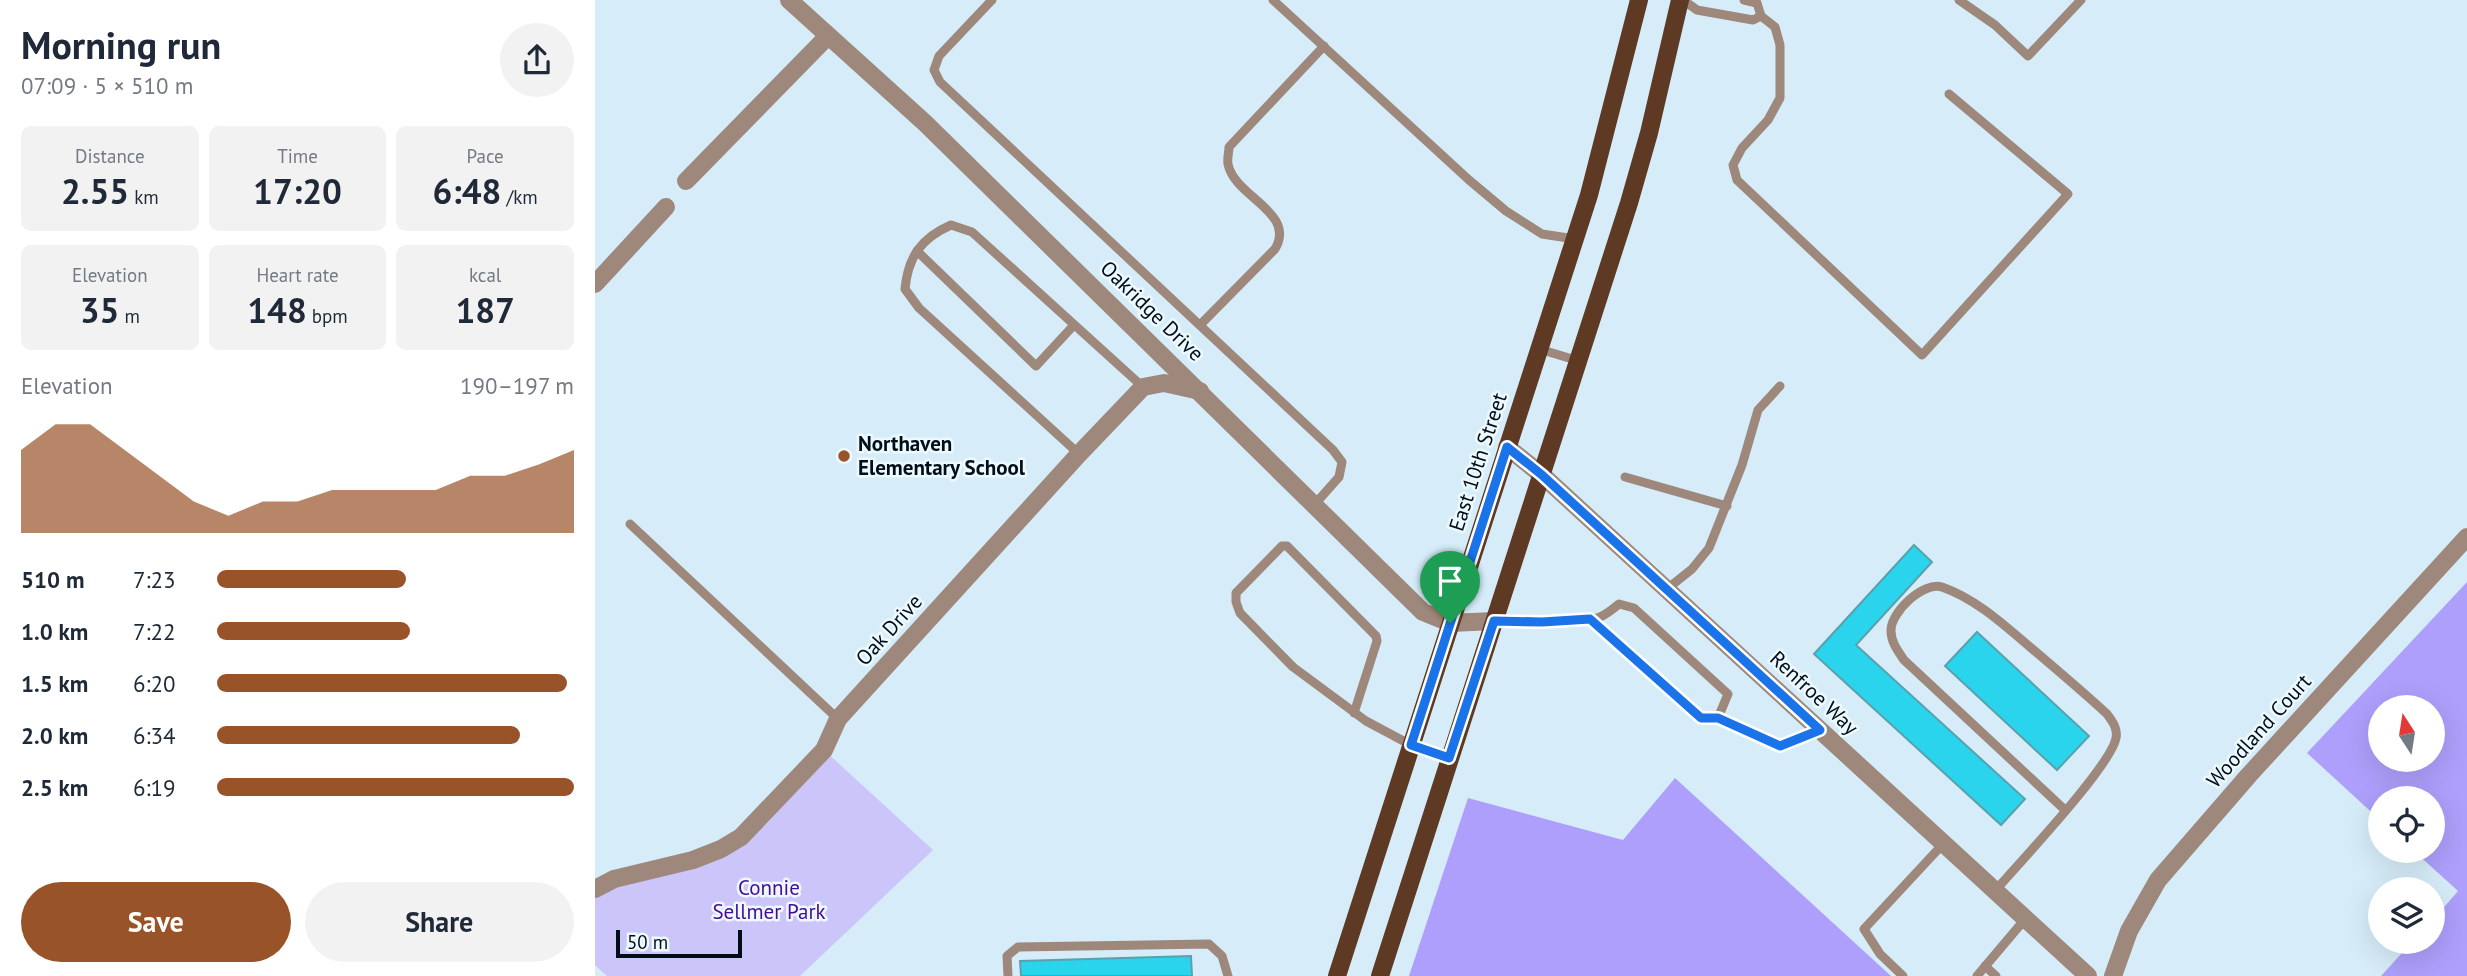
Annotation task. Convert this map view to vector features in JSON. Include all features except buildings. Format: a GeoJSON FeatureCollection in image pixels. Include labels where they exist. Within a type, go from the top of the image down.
{"type":"FeatureCollection","features":[{"type":"Feature","properties":{"kind":"main road","name":"East 10th Street"},"geometry":{"type":"LineString","coordinates":[[1337,976],[1575,239],[1609,125],[1639,0]]}},
{"type":"Feature","properties":{"kind":"main road"},"geometry":{"type":"LineString","coordinates":[[1380,976],[1632,191],[1682,0]]}},
{"type":"Feature","properties":{"kind":"street","name":"Oakridge Drive"},"geometry":{"type":"LineString","coordinates":[[789,0],[935,133],[1201,391],[1423,612],[1450,623],[1494,621]]}},
{"type":"Feature","properties":{"kind":"street"},"geometry":{"type":"LineString","coordinates":[[686,181],[828,36]]}},
{"type":"Feature","properties":{"kind":"street"},"geometry":{"type":"LineString","coordinates":[[595,284],[666,207]]}},
{"type":"Feature","properties":{"kind":"street"},"geometry":{"type":"LineString","coordinates":[[1143,387],[1164,383],[1201,391]]}},
{"type":"Feature","properties":{"kind":"street","name":"Oak Drive"},"geometry":{"type":"LineString","coordinates":[[595,889],[614,879],[693,860],[721,849],[741,837],[824,750],[838,719],[1143,387]]}},
{"type":"Feature","properties":{"kind":"street","name":"Renfroe Way"},"geometry":{"type":"LineString","coordinates":[[1507,447],[1542,475],[2088,976]]}},
{"type":"Feature","properties":{"kind":"street","name":"Woodland Court"},"geometry":{"type":"LineString","coordinates":[[2113,976],[2129,930],[2158,880],[2249,775],[2467,537]]}},
{"type":"Feature","properties":{"kind":"lane"},"geometry":{"type":"LineString","coordinates":[[992,0],[939,56],[934,70],[940,82],[1333,450],[1342,462],[1339,477],[1315,504]]}},
{"type":"Feature","properties":{"kind":"lane"},"geometry":{"type":"LineString","coordinates":[[1273,0],[1506,211],[1542,234],[1575,239]]}},
{"type":"Feature","properties":{"kind":"lane"},"geometry":{"type":"LineString","coordinates":[[1682,0],[1697,10],[1753,20],[1762,16]]}},
{"type":"Feature","properties":{"kind":"lane"},"geometry":{"type":"LineString","coordinates":[[1744,0],[1757,3],[1762,16],[1775,27],[1780,45],[1780,99],[1768,120],[1742,148],[1733,165],[1737,180],[1922,355],[2068,194],[1949,94]]}},
{"type":"Feature","properties":{"kind":"lane"},"geometry":{"type":"LineString","coordinates":[[1959,0],[1995,25],[2028,56],[2081,0]]}},
{"type":"Feature","properties":{"kind":"lane"},"geometry":{"type":"LineString","coordinates":[[1200,325],[1275,249],[1282,238],[1280,225],[1233,176],[1227,162],[1229,147],[1324,47]]}},
{"type":"Feature","properties":{"kind":"lane"},"geometry":{"type":"LineString","coordinates":[[1079,454],[919,308],[905,289],[907,268],[917,251],[937,231],[951,225],[972,232],[1143,387]]}},
{"type":"Feature","properties":{"kind":"lane"},"geometry":{"type":"LineString","coordinates":[[917,251],[1036,366],[1074,325]]}},
{"type":"Feature","properties":{"kind":"lane"},"geometry":{"type":"LineString","coordinates":[[1539,349],[1579,361]]}},
{"type":"Feature","properties":{"kind":"lane"},"geometry":{"type":"LineString","coordinates":[[1667,589],[1692,569],[1710,548],[1742,465],[1758,410],[1780,386]]}},
{"type":"Feature","properties":{"kind":"lane"},"geometry":{"type":"LineString","coordinates":[[1625,477],[1727,506]]}},
{"type":"Feature","properties":{"kind":"lane"},"geometry":{"type":"LineString","coordinates":[[630,524],[838,719]]}},
{"type":"Feature","properties":{"kind":"lane"},"geometry":{"type":"LineString","coordinates":[[1354,713],[1377,641],[1376,636],[1287,546],[1282,546],[1235,593],[1235,602],[1240,613],[1286,661],[1354,713],[1411,745],[1449,758]]}},
{"type":"Feature","properties":{"kind":"lane"},"geometry":{"type":"LineString","coordinates":[[1996,891],[2065,810],[2112,751],[2117,736],[2116,727],[2107,713],[1987,611],[1952,591],[1937,586],[1925,587],[1916,593],[1892,621],[1890,632],[1894,646],[1904,660],[2065,810]]}},
{"type":"Feature","properties":{"kind":"lane"},"geometry":{"type":"LineString","coordinates":[[1494,621],[1590,619],[1603,616],[1619,604],[1634,608],[1727,694],[1718,718]]}},
{"type":"Feature","properties":{"kind":"lane"},"geometry":{"type":"LineString","coordinates":[[1590,619],[1701,718],[1718,718],[1780,746],[1820,730]]}},
{"type":"Feature","properties":{"kind":"lane"},"geometry":{"type":"LineString","coordinates":[[1903,976],[1880,954],[1864,929],[1944,843]]}},
{"type":"Feature","properties":{"kind":"lane"},"geometry":{"type":"LineString","coordinates":[[1977,976],[2026,918]]}},
{"type":"Feature","properties":{"kind":"lane"},"geometry":{"type":"LineString","coordinates":[[1008,976],[1007,956],[1018,947],[1209,944],[1222,957],[1228,976]]}},
{"type":"Feature","properties":{"kind":"lane"},"geometry":{"type":"LineString","coordinates":[[1985,966],[1996,976]]}},
{"type":"Feature","properties":{"kind":"green space","name":"Connie Sellmer Park"},"geometry":{"type":"Polygon","coordinates":[[[824,750],[933,850],[800,976],[607,976],[595,965],[595,893],[693,860],[767,812],[824,750]]]}},
{"type":"Feature","properties":{"kind":"shaded area"},"geometry":{"type":"Polygon","coordinates":[[[2467,582],[2467,976],[2381,976],[2401,954],[2445,954],[2445,906],[2458,891],[2427,863],[2445,863],[2445,786],[2368,786],[2368,809],[2307,753],[2467,582]]]}},
{"type":"Feature","properties":{"kind":"shaded area"},"geometry":{"type":"Polygon","coordinates":[[[1675,778],[1891,976],[1409,976],[1468,798],[1623,840],[1675,778]]]}},
{"type":"Feature","properties":{"kind":"place","name":"Northaven Elementary School"},"geometry":{"type":"Point","coordinates":[844,456]}},
{"type":"Feature","properties":{"kind":"route"},"geometry":{"type":"LineString","coordinates":[[1507,447],[1542,475],[1820,730],[1780,746],[1718,718],[1701,718],[1590,619],[1494,621],[1449,758],[1411,745],[1450,623],[1507,447]]}}]}
